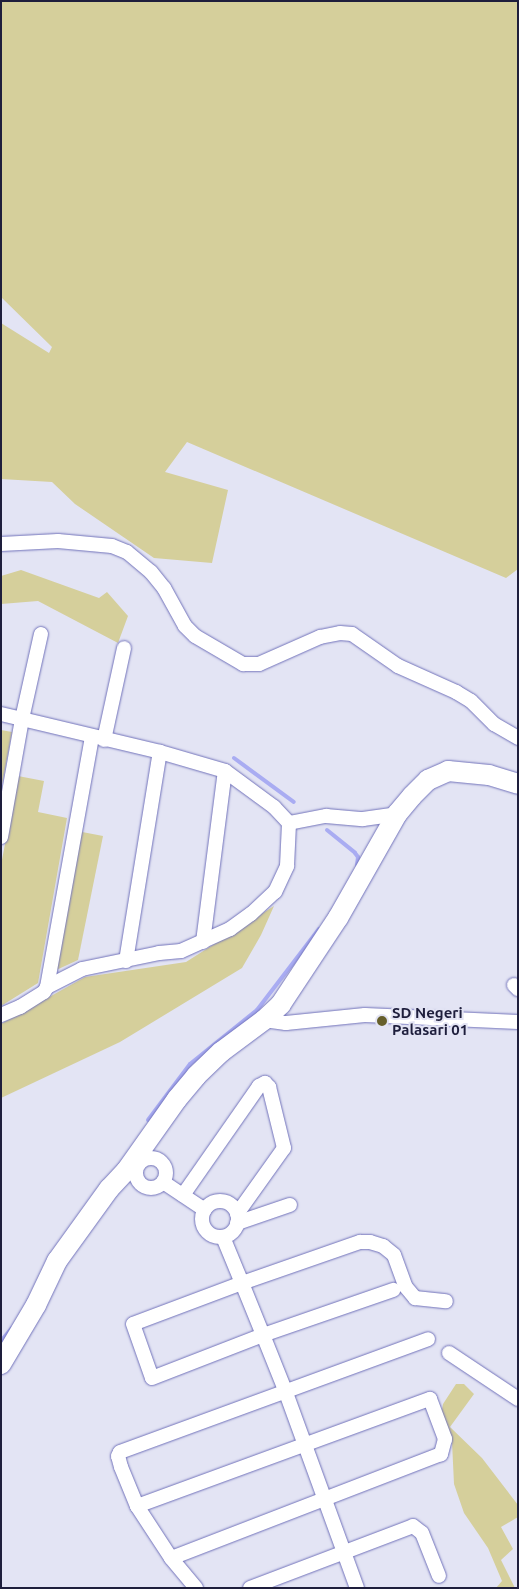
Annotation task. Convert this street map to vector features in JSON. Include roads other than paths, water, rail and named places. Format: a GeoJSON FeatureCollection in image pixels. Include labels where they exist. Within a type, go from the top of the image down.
{"type":"FeatureCollection","features":[{"type":"Feature","properties":{"kind":"main road"},"geometry":{"type":"LineString","coordinates":[[1,1364],[36,1305],[56,1260],[108,1189],[137,1161],[196,1076],[220,1052],[264,1020],[281,1004],[338,918],[397,814],[428,780],[448,772],[489,775],[518,784]]}},
{"type":"Feature","properties":{"kind":"street"},"geometry":{"type":"LineString","coordinates":[[1,544],[58,541],[106,545],[127,552],[151,572],[164,588],[185,626],[195,636],[243,664],[259,664],[320,637],[340,633],[352,634],[398,666],[456,692],[471,701],[494,724],[518,738]]}},
{"type":"Feature","properties":{"kind":"street"},"geometry":{"type":"LineString","coordinates":[[1,837],[22,719],[41,634]]}},
{"type":"Feature","properties":{"kind":"street"},"geometry":{"type":"LineString","coordinates":[[1,1014],[20,1006],[44,992],[47,987],[98,739],[124,648]]}},
{"type":"Feature","properties":{"kind":"street"},"geometry":{"type":"LineString","coordinates":[[1,714],[98,739],[160,752],[225,771],[274,807],[289,823],[286,866],[275,892],[251,914],[230,929],[181,951],[159,953],[82,969],[47,987]]}},
{"type":"Feature","properties":{"kind":"street"},"geometry":{"type":"LineString","coordinates":[[126,961],[160,752]]}},
{"type":"Feature","properties":{"kind":"street"},"geometry":{"type":"LineString","coordinates":[[203,942],[225,771]]}},
{"type":"Feature","properties":{"kind":"street"},"geometry":{"type":"LineString","coordinates":[[289,823],[326,816],[363,819],[397,814]]}},
{"type":"Feature","properties":{"kind":"street"},"geometry":{"type":"LineString","coordinates":[[264,1020],[286,1023],[365,1015],[518,1022]]}},
{"type":"Feature","properties":{"kind":"street"},"geometry":{"type":"LineString","coordinates":[[183,1195],[260,1086],[265,1083],[269,1087],[284,1148],[237,1218],[233,1231],[223,1237],[212,1236],[204,1228],[202,1216],[212,1203],[224,1202],[234,1208],[237,1218]]}},
{"type":"Feature","properties":{"kind":"street"},"geometry":{"type":"LineString","coordinates":[[153,1158],[162,1163],[166,1172],[163,1182],[155,1188],[142,1184],[137,1176],[137,1161],[153,1158]]}},
{"type":"Feature","properties":{"kind":"street"},"geometry":{"type":"LineString","coordinates":[[163,1182],[205,1210]]}},
{"type":"Feature","properties":{"kind":"street"},"geometry":{"type":"LineString","coordinates":[[237,1218],[290,1205]]}},
{"type":"Feature","properties":{"kind":"street"},"geometry":{"type":"LineString","coordinates":[[223,1237],[285,1390],[303,1445],[357,1588]]}},
{"type":"Feature","properties":{"kind":"street"},"geometry":{"type":"LineString","coordinates":[[393,1290],[263,1335],[152,1378],[133,1324],[242,1283],[360,1242],[370,1242],[383,1246],[394,1255],[404,1286],[415,1298],[446,1301]]}},
{"type":"Feature","properties":{"kind":"street"},"geometry":{"type":"LineString","coordinates":[[196,1588],[171,1558],[137,1506],[121,1467],[118,1456],[120,1452],[428,1339]]}},
{"type":"Feature","properties":{"kind":"street"},"geometry":{"type":"LineString","coordinates":[[449,1353],[518,1398]]}},
{"type":"Feature","properties":{"kind":"street"},"geometry":{"type":"LineString","coordinates":[[137,1506],[430,1399],[445,1439],[441,1454],[171,1558]]}},
{"type":"Feature","properties":{"kind":"street"},"geometry":{"type":"LineString","coordinates":[[250,1588],[413,1526],[422,1533],[439,1576]]}},
{"type":"Feature","properties":{"kind":"waterway"},"geometry":{"type":"LineString","coordinates":[[234,758],[294,802]]}},
{"type":"Feature","properties":{"kind":"waterway"},"geometry":{"type":"LineString","coordinates":[[327,830],[355,853],[358,857],[357,865]]}},
{"type":"Feature","properties":{"kind":"waterway"},"geometry":{"type":"LineString","coordinates":[[148,1120],[190,1064],[257,1010],[319,929]]}},
{"type":"Feature","properties":{"kind":"waterway"},"geometry":{"type":"LineString","coordinates":[[1,1341],[12,1328]]}},
{"type":"Feature","properties":{"kind":"place","name":"SD Negeri Palasari 01"},"geometry":{"type":"Point","coordinates":[382,1021]}}]}
